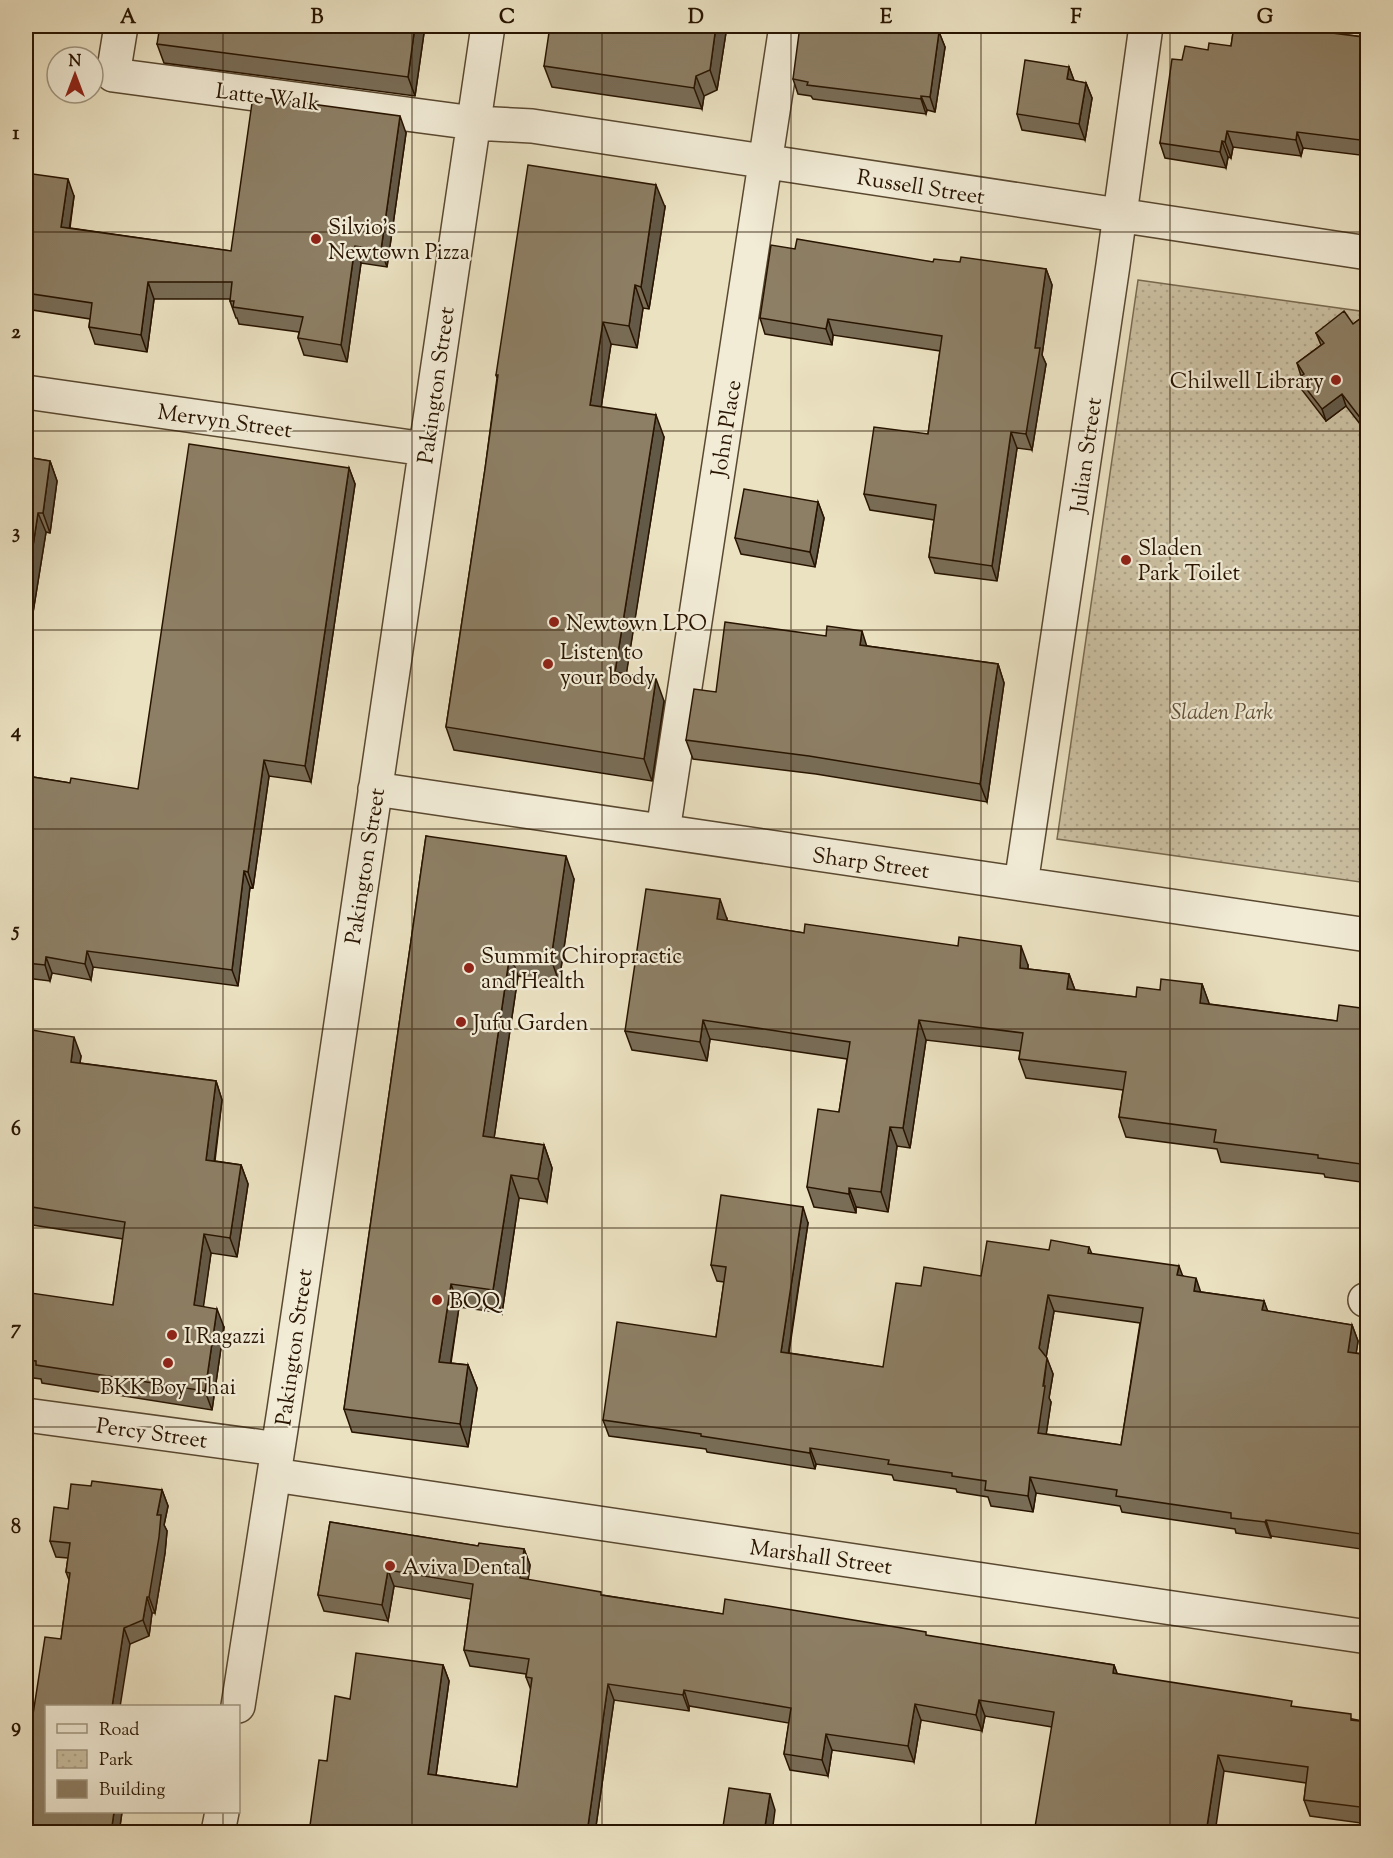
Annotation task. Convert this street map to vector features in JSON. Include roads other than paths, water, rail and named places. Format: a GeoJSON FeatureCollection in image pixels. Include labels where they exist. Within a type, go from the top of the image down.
{"type":"FeatureCollection","features":[{"type":"Feature","properties":{"kind":"street","name":"Latte Walk"},"geometry":{"type":"LineString","coordinates":[[121,26],[113,75],[474,123]]}},
{"type":"Feature","properties":{"kind":"street","name":"Pakington Street"},"geometry":{"type":"LineString","coordinates":[[238,1705],[488,26]]}},
{"type":"Feature","properties":{"kind":"street","name":"John Place"},"geometry":{"type":"LineString","coordinates":[[663,831],[786,26]]}},
{"type":"Feature","properties":{"kind":"street","name":"Julian Street"},"geometry":{"type":"LineString","coordinates":[[1021,884],[1146,26]]}},
{"type":"Feature","properties":{"kind":"street","name":"Russell Street"},"geometry":{"type":"LineString","coordinates":[[474,123],[532,126],[1368,253]]}},
{"type":"Feature","properties":{"kind":"street","name":"Mervyn Street"},"geometry":{"type":"LineString","coordinates":[[26,392],[425,449]]}},
{"type":"Feature","properties":{"kind":"street","name":"Sharp Street"},"geometry":{"type":"LineString","coordinates":[[375,789],[1368,935]]}},
{"type":"Feature","properties":{"kind":"street","name":"Percy Street"},"geometry":{"type":"LineString","coordinates":[[26,1415],[276,1462]]}},
{"type":"Feature","properties":{"kind":"street","name":"Marshall Street"},"geometry":{"type":"LineString","coordinates":[[276,1462],[1368,1637]]}},
{"type":"Feature","properties":{"kind":"street"},"geometry":{"type":"LineString","coordinates":[[218,1833],[222,1813]]}},
{"type":"Feature","properties":{"kind":"place","name":"Silvio's Newtown Pizza"},"geometry":{"type":"Point","coordinates":[316,239]}},
{"type":"Feature","properties":{"kind":"place","name":"Chilwell Library"},"geometry":{"type":"Point","coordinates":[1336,380]}},
{"type":"Feature","properties":{"kind":"place","name":"Sladen Park Toilet"},"geometry":{"type":"Point","coordinates":[1126,560]}},
{"type":"Feature","properties":{"kind":"place","name":"Newtown LPO"},"geometry":{"type":"Point","coordinates":[554,622]}},
{"type":"Feature","properties":{"kind":"place","name":"Listen to your body"},"geometry":{"type":"Point","coordinates":[548,664]}},
{"type":"Feature","properties":{"kind":"place","name":"Summit Chiropractic and Health"},"geometry":{"type":"Point","coordinates":[469,968]}},
{"type":"Feature","properties":{"kind":"place","name":"Jufu Garden"},"geometry":{"type":"Point","coordinates":[461,1022]}},
{"type":"Feature","properties":{"kind":"place","name":"BOQ"},"geometry":{"type":"Point","coordinates":[437,1300]}},
{"type":"Feature","properties":{"kind":"place","name":"I Ragazzi"},"geometry":{"type":"Point","coordinates":[172,1335]}},
{"type":"Feature","properties":{"kind":"place","name":"BKK Boy Thai"},"geometry":{"type":"Point","coordinates":[168,1363]}},
{"type":"Feature","properties":{"kind":"place","name":"Aviva Dental"},"geometry":{"type":"Point","coordinates":[390,1566]}},
{"type":"Feature","properties":{"kind":"park label","name":"Sladen Park"},"geometry":{"type":"Point","coordinates":[1222,711]}}]}
